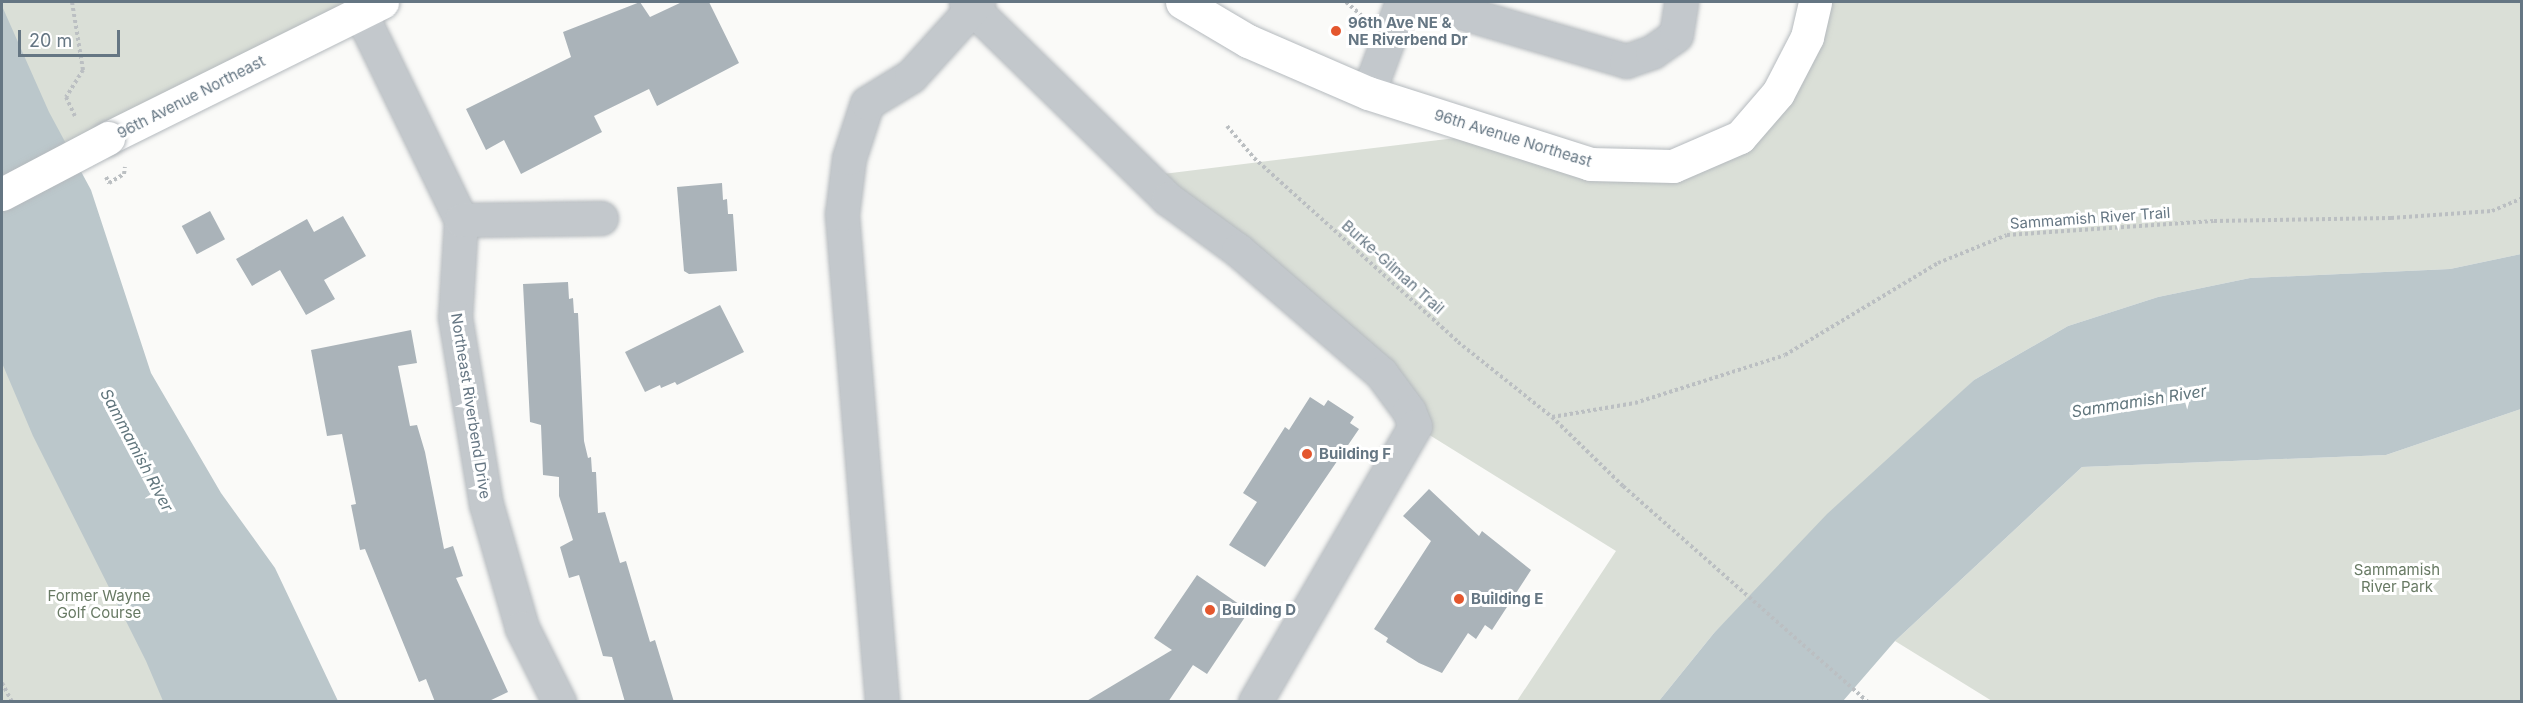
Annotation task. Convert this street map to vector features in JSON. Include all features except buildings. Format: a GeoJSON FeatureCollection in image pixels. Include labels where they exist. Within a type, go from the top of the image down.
{"type":"FeatureCollection","features":[{"type":"Feature","properties":{"kind":"main road","name":"96th Avenue Northeast"},"geometry":{"type":"LineString","coordinates":[[1182,2],[1248,41],[1368,93],[1590,164],[1673,166],[1740,137],[1778,93],[1806,37],[1815,2]]}},
{"type":"Feature","properties":{"kind":"main road","name":"96th Avenue Northeast"},"geometry":{"type":"LineString","coordinates":[[2,194],[108,138],[371,7]]}},
{"type":"Feature","properties":{"kind":"street"},"geometry":{"type":"LineString","coordinates":[[1368,93],[1402,2]]}},
{"type":"Feature","properties":{"kind":"street"},"geometry":{"type":"LineString","coordinates":[[1426,2],[1626,61],[1652,52],[1676,35],[1681,2]]}},
{"type":"Feature","properties":{"kind":"street"},"geometry":{"type":"LineString","coordinates":[[882,702],[843,203],[849,158],[867,103],[910,76],[972,4],[1168,199],[1238,250],[1381,373],[1399,395],[1415,426],[1255,702]]}},
{"type":"Feature","properties":{"kind":"street","name":"Northeast Riverbend Drive"},"geometry":{"type":"LineString","coordinates":[[371,7],[461,220],[455,317],[486,504],[522,628],[559,702]]}},
{"type":"Feature","properties":{"kind":"street"},"geometry":{"type":"LineString","coordinates":[[461,220],[601,218]]}},
{"type":"Feature","properties":{"kind":"path","name":"Burke-Gilman Trail"},"geometry":{"type":"LineString","coordinates":[[1227,126],[1254,158],[1458,342],[1552,417],[1623,486],[1868,702]]}},
{"type":"Feature","properties":{"kind":"path","name":"Sammamish River Trail"},"geometry":{"type":"LineString","coordinates":[[1552,417],[1635,404],[1785,355],[1938,263],[2007,235],[2214,221],[2391,218],[2492,211],[2522,198]]}},
{"type":"Feature","properties":{"kind":"path"},"geometry":{"type":"LineString","coordinates":[[2,683],[12,702]]}},
{"type":"Feature","properties":{"kind":"green space"},"geometry":{"type":"Polygon","coordinates":[[[2,2],[364,2],[2,179],[2,2]]]}},
{"type":"Feature","properties":{"kind":"green space"},"geometry":{"type":"Polygon","coordinates":[[[1815,2],[2521,2],[2521,254],[2450,269],[2250,278],[2158,297],[2068,326],[1974,380],[1714,633],[1659,701],[1517,701],[1616,551],[1415,426],[1155,175],[1496,133],[1590,164],[1740,137],[1815,2]]]}},
{"type":"Feature","properties":{"kind":"green space","name":"Former Wayne Golf Course"},"geometry":{"type":"Polygon","coordinates":[[[2,208],[258,701],[2,701],[2,208]]]}},
{"type":"Feature","properties":{"kind":"green space","name":"Sammamish River Park"},"geometry":{"type":"Polygon","coordinates":[[[2521,409],[2521,701],[1992,701],[1895,641],[2082,467],[2386,455],[2521,409]]]}},
{"type":"Feature","properties":{"kind":"water","name":"Sammamish River"},"geometry":{"type":"Polygon","coordinates":[[[2,6],[49,112],[91,190],[151,373],[221,493],[275,568],[338,701],[163,701],[146,661],[33,436],[2,363],[2,6]]]}},
{"type":"Feature","properties":{"kind":"water","name":"Sammamish River"},"geometry":{"type":"Polygon","coordinates":[[[2521,254],[2521,409],[2386,455],[2082,467],[1895,641],[1843,701],[1659,701],[1714,633],[1827,514],[1974,380],[2068,326],[2158,297],[2250,278],[2450,269],[2521,254]]]}},
{"type":"Feature","properties":{"kind":"place","name":"96th Ave NE & NE Riverbend Dr"},"geometry":{"type":"Point","coordinates":[1336,31]}},
{"type":"Feature","properties":{"kind":"place","name":"Building F"},"geometry":{"type":"Point","coordinates":[1307,454]}},
{"type":"Feature","properties":{"kind":"place","name":"Building E"},"geometry":{"type":"Point","coordinates":[1459,599]}},
{"type":"Feature","properties":{"kind":"place","name":"Building D"},"geometry":{"type":"Point","coordinates":[1210,610]}}]}
